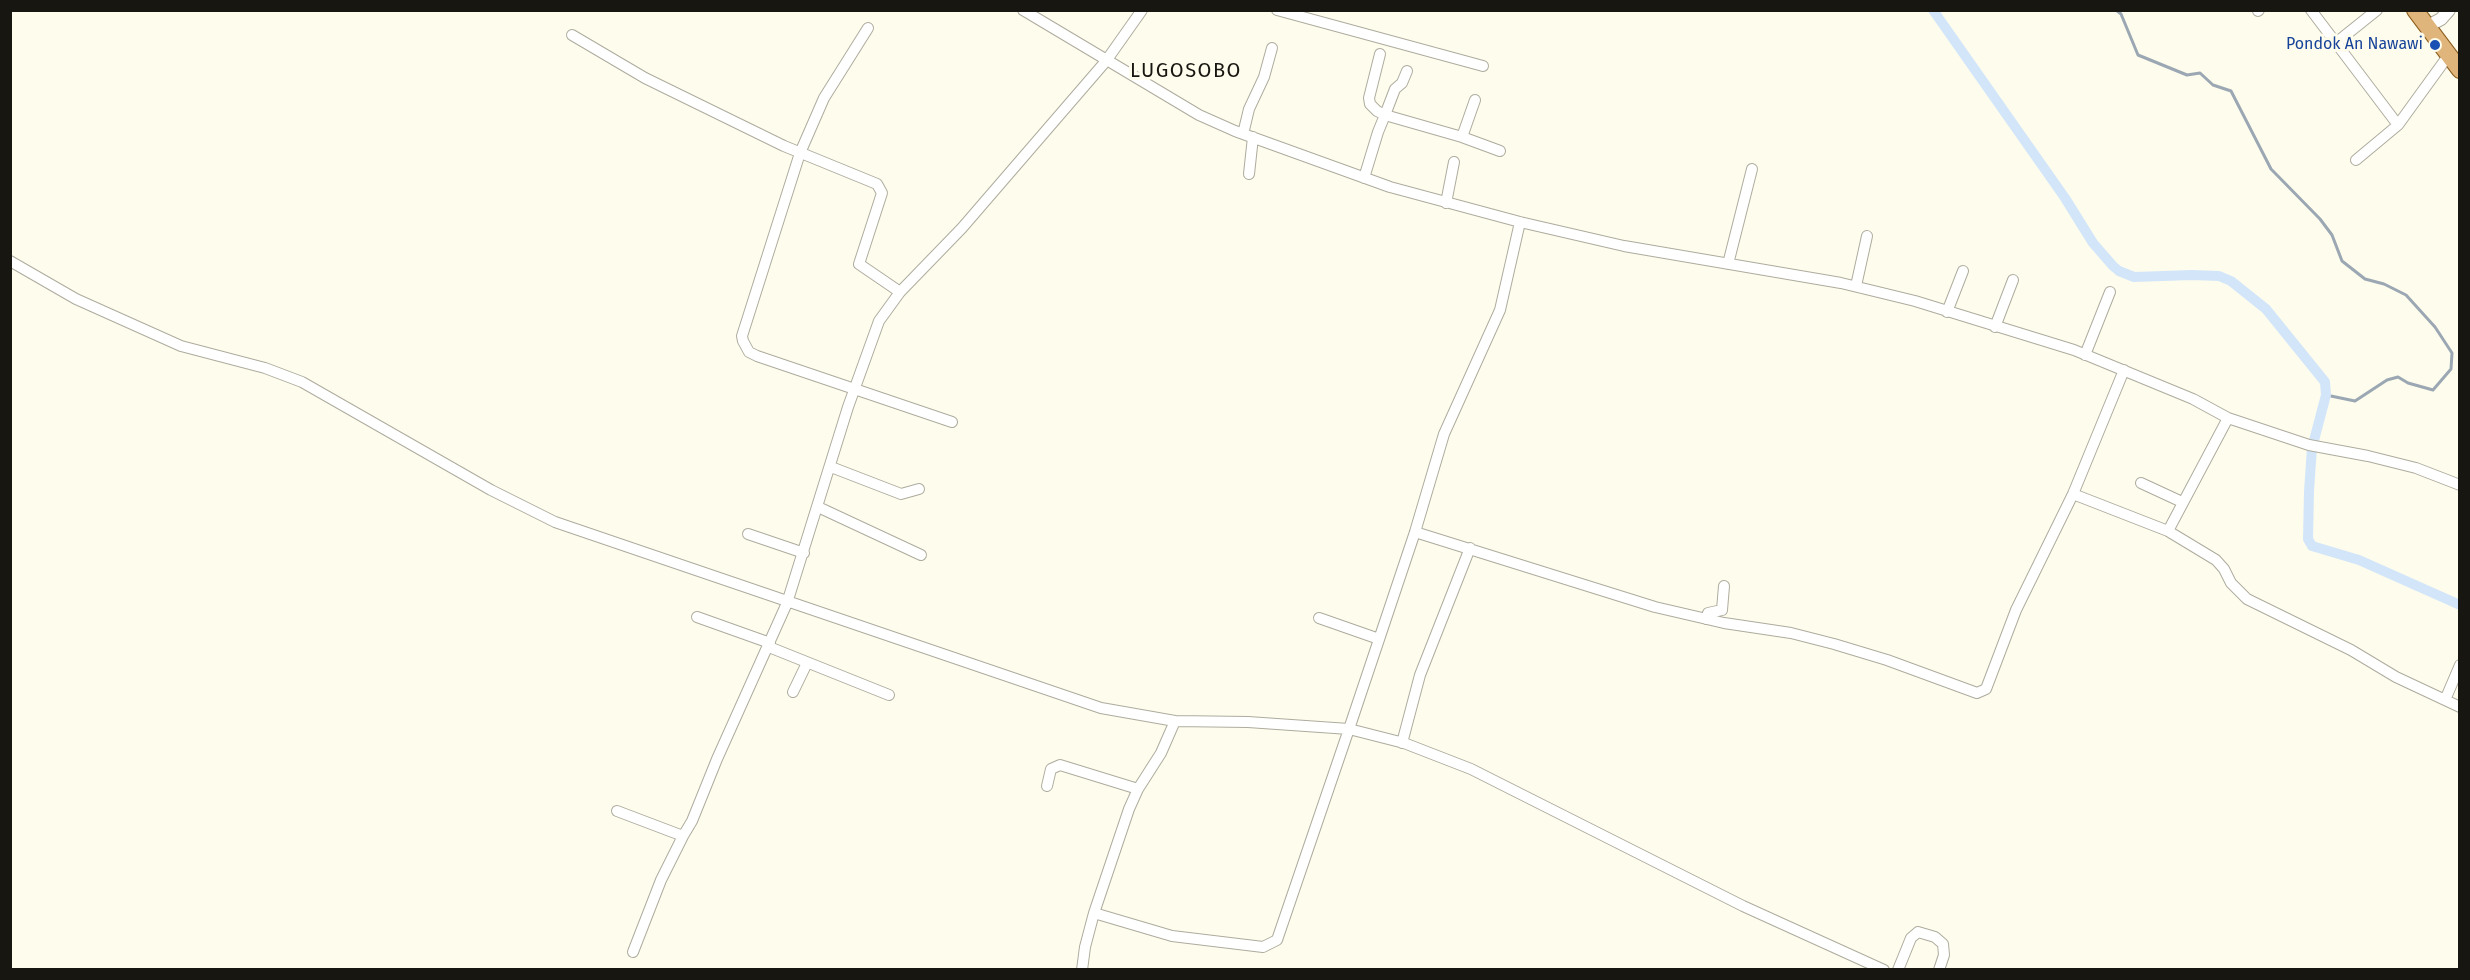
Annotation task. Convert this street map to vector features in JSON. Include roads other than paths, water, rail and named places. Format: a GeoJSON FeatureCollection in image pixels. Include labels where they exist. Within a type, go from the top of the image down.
{"type":"FeatureCollection","features":[{"type":"Feature","properties":{"kind":"main road"},"geometry":{"type":"LineString","coordinates":[[2415,10],[2460,70]]}},
{"type":"Feature","properties":{"kind":"street"},"geometry":{"type":"LineString","coordinates":[[1023,10],[1199,115],[1364,178],[1446,203],[1624,246],[1856,286],[2085,355],[2193,399],[2228,418],[2313,446],[2416,468],[2460,485]]}},
{"type":"Feature","properties":{"kind":"street"},"geometry":{"type":"LineString","coordinates":[[633,952],[661,880],[770,645],[787,603],[879,321],[900,292],[962,228],[1106,61],[1142,10]]}},
{"type":"Feature","properties":{"kind":"street"},"geometry":{"type":"LineString","coordinates":[[1277,10],[1483,66]]}},
{"type":"Feature","properties":{"kind":"street"},"geometry":{"type":"LineString","coordinates":[[2311,10],[2398,125]]}},
{"type":"Feature","properties":{"kind":"street"},"geometry":{"type":"LineString","coordinates":[[2337,42],[2377,10]]}},
{"type":"Feature","properties":{"kind":"street"},"geometry":{"type":"LineString","coordinates":[[2428,26],[2441,19],[2449,10]]}},
{"type":"Feature","properties":{"kind":"street"},"geometry":{"type":"LineString","coordinates":[[868,28],[824,98],[800,153],[742,336],[743,341],[749,352],[757,356],[952,422]]}},
{"type":"Feature","properties":{"kind":"street"},"geometry":{"type":"LineString","coordinates":[[572,35],[645,78],[800,153],[877,184],[882,193],[859,264],[900,292]]}},
{"type":"Feature","properties":{"kind":"street"},"geometry":{"type":"LineString","coordinates":[[1249,174],[1249,109],[1264,78],[1272,48]]}},
{"type":"Feature","properties":{"kind":"street"},"geometry":{"type":"LineString","coordinates":[[1380,54],[1369,102],[1372,108],[1385,115],[1462,137],[1500,151]]}},
{"type":"Feature","properties":{"kind":"street"},"geometry":{"type":"LineString","coordinates":[[2356,160],[2398,125],[2448,56]]}},
{"type":"Feature","properties":{"kind":"street"},"geometry":{"type":"LineString","coordinates":[[1364,178],[1377,132],[1395,90],[1402,83],[1407,71]]}},
{"type":"Feature","properties":{"kind":"street"},"geometry":{"type":"LineString","coordinates":[[1462,137],[1475,100]]}},
{"type":"Feature","properties":{"kind":"street"},"geometry":{"type":"LineString","coordinates":[[1446,203],[1454,162]]}},
{"type":"Feature","properties":{"kind":"street"},"geometry":{"type":"LineString","coordinates":[[1728,264],[1752,169]]}},
{"type":"Feature","properties":{"kind":"street"},"geometry":{"type":"LineString","coordinates":[[1094,913],[1172,936],[1263,947],[1277,940],[1294,897],[1323,800],[1415,532],[1444,434],[1500,310],[1520,222]]}},
{"type":"Feature","properties":{"kind":"street"},"geometry":{"type":"LineString","coordinates":[[1856,286],[1867,236]]}},
{"type":"Feature","properties":{"kind":"street"},"geometry":{"type":"LineString","coordinates":[[10,261],[76,299],[181,346],[265,368],[302,382],[491,490],[555,522],[787,603],[1101,708],[1175,721],[1349,729],[1402,743],[1472,769],[1743,906],[1884,969]]}},
{"type":"Feature","properties":{"kind":"street"},"geometry":{"type":"LineString","coordinates":[[1947,312],[1963,271]]}},
{"type":"Feature","properties":{"kind":"street"},"geometry":{"type":"LineString","coordinates":[[1995,327],[2013,280]]}},
{"type":"Feature","properties":{"kind":"street"},"geometry":{"type":"LineString","coordinates":[[2085,355],[2110,292]]}},
{"type":"Feature","properties":{"kind":"street"},"geometry":{"type":"LineString","coordinates":[[1415,532],[1654,607],[1706,619],[1791,633],[1887,660],[1972,692],[1983,691],[2016,610],[2073,494],[2124,370]]}},
{"type":"Feature","properties":{"kind":"street"},"geometry":{"type":"LineString","coordinates":[[2168,531],[2228,418]]}},
{"type":"Feature","properties":{"kind":"street"},"geometry":{"type":"LineString","coordinates":[[831,467],[901,494],[919,489]]}},
{"type":"Feature","properties":{"kind":"street"},"geometry":{"type":"LineString","coordinates":[[2141,483],[2182,502]]}},
{"type":"Feature","properties":{"kind":"street"},"geometry":{"type":"LineString","coordinates":[[2073,494],[2168,531],[2216,560],[2231,583],[2247,599],[2460,707]]}},
{"type":"Feature","properties":{"kind":"street"},"geometry":{"type":"LineString","coordinates":[[818,507],[921,555]]}},
{"type":"Feature","properties":{"kind":"street"},"geometry":{"type":"LineString","coordinates":[[748,534],[804,553]]}},
{"type":"Feature","properties":{"kind":"street"},"geometry":{"type":"LineString","coordinates":[[1402,743],[1420,675],[1470,548]]}},
{"type":"Feature","properties":{"kind":"street"},"geometry":{"type":"LineString","coordinates":[[1706,619],[1708,613],[1722,610],[1724,586]]}},
{"type":"Feature","properties":{"kind":"street"},"geometry":{"type":"LineString","coordinates":[[697,617],[889,695]]}},
{"type":"Feature","properties":{"kind":"street"},"geometry":{"type":"LineString","coordinates":[[1319,618],[1379,639]]}},
{"type":"Feature","properties":{"kind":"street"},"geometry":{"type":"LineString","coordinates":[[793,692],[807,663]]}},
{"type":"Feature","properties":{"kind":"street"},"geometry":{"type":"LineString","coordinates":[[2445,700],[2460,665]]}},
{"type":"Feature","properties":{"kind":"street"},"geometry":{"type":"LineString","coordinates":[[1082,969],[1084,947],[1094,913],[1137,789],[1161,753],[1175,721]]}},
{"type":"Feature","properties":{"kind":"street"},"geometry":{"type":"LineString","coordinates":[[1047,786],[1052,769],[1060,765],[1137,789]]}},
{"type":"Feature","properties":{"kind":"street"},"geometry":{"type":"LineString","coordinates":[[617,810],[683,836]]}},
{"type":"Feature","properties":{"kind":"street"},"geometry":{"type":"LineString","coordinates":[[1898,969],[1914,934],[1921,932],[1935,937],[1943,944],[1944,955],[1939,969]]}},
{"type":"Feature","properties":{"kind":"waterway"},"geometry":{"type":"LineString","coordinates":[[1933,10],[2065,198],[2093,243],[2113,266],[2134,277],[2219,276],[2231,281],[2266,309],[2325,382],[2326,395],[2312,448],[2308,539],[2312,546],[2359,560],[2460,605]]}},
{"type":"Feature","properties":{"kind":"waterway"},"geometry":{"type":"LineString","coordinates":[[2116,10],[2121,14],[2138,55],[2187,75],[2200,73],[2213,85],[2231,91],[2271,169],[2320,219],[2332,235],[2342,261],[2365,279],[2384,284],[2406,295],[2435,327],[2452,353],[2451,369],[2433,390],[2408,383],[2398,377],[2387,380],[2355,401],[2326,395]]}},
{"type":"Feature","properties":{"kind":"place","name":"Pondok An Nawawi"},"geometry":{"type":"Point","coordinates":[2435,45]}},
{"type":"Feature","properties":{"kind":"district","name":"LUGOSOBO"},"geometry":{"type":"Point","coordinates":[1186,71]}}]}
